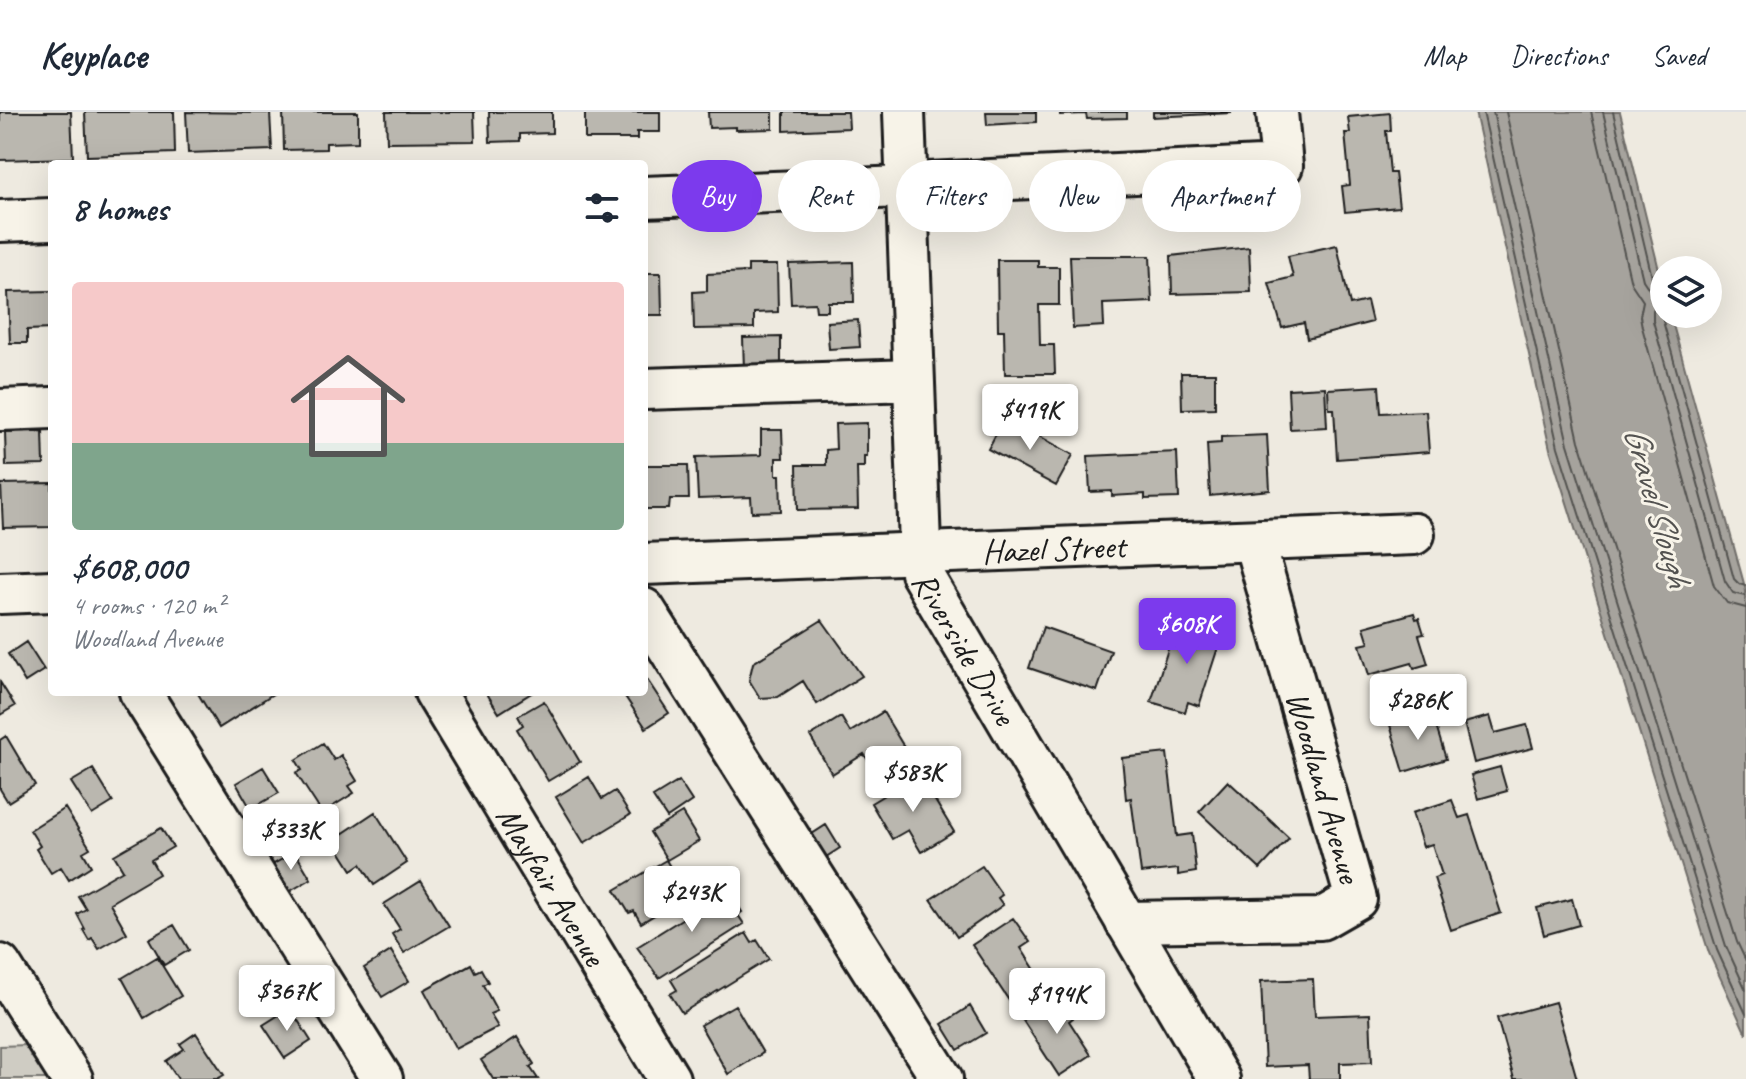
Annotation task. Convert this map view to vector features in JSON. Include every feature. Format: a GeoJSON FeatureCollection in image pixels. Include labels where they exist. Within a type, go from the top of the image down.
{"type":"FeatureCollection","features":[{"type":"Feature","properties":{"kind":"street","name":"Riverside Drive"},"geometry":{"type":"LineString","coordinates":[[904,112],[905,160]]}},
{"type":"Feature","properties":{"kind":"street"},"geometry":{"type":"LineString","coordinates":[[1013,180],[1282,166],[1277,112]]}},
{"type":"Feature","properties":{"kind":"street"},"geometry":{"type":"LineString","coordinates":[[648,197],[896,186]]}},
{"type":"Feature","properties":{"kind":"street"},"geometry":{"type":"LineString","coordinates":[[0,221],[48,219]]}},
{"type":"Feature","properties":{"kind":"street","name":"Riverside Drive"},"geometry":{"type":"LineString","coordinates":[[907,232],[921,573],[1219,1079]]}},
{"type":"Feature","properties":{"kind":"street"},"geometry":{"type":"LineString","coordinates":[[648,389],[913,380]]}},
{"type":"Feature","properties":{"kind":"street"},"geometry":{"type":"LineString","coordinates":[[0,410],[48,408]]}},
{"type":"Feature","properties":{"kind":"street","name":"Hazel Street"},"geometry":{"type":"LineString","coordinates":[[648,564],[1414,534]]}},
{"type":"Feature","properties":{"kind":"street","name":"Woodland Avenue"},"geometry":{"type":"LineString","coordinates":[[1126,922],[1321,919],[1356,899],[1254,541]]}},
{"type":"Feature","properties":{"kind":"street"},"geometry":{"type":"LineString","coordinates":[[0,593],[48,591]]}},
{"type":"Feature","properties":{"kind":"street"},"geometry":{"type":"LineString","coordinates":[[648,615],[942,1079]]}},
{"type":"Feature","properties":{"kind":"street"},"geometry":{"type":"LineString","coordinates":[[143,696],[382,1079]]}},
{"type":"Feature","properties":{"kind":"street","name":"Mayfair Avenue"},"geometry":{"type":"LineString","coordinates":[[437,696],[669,1079]]}},
{"type":"Feature","properties":{"kind":"street"},"geometry":{"type":"LineString","coordinates":[[0,965],[12,1007],[72,1079]]}},
{"type":"Feature","properties":{"kind":"shaded area"},"geometry":{"type":"Polygon","coordinates":[[[27,1045],[50,1079],[0,1079],[0,1046],[27,1045]]]}},
{"type":"Feature","properties":{"kind":"water","name":"Gravel Slough"},"geometry":{"type":"Polygon","coordinates":[[[1475,112],[1620,112],[1656,256],[1650,256],[1650,328],[1674,328],[1746,591],[1746,1034],[1709,953],[1550,449],[1475,112]]]}},
{"type":"Feature","properties":{"kind":"building"},"geometry":{"type":"Polygon","coordinates":[[[0,112],[71,112],[73,158],[0,160],[0,112]]]}},
{"type":"Feature","properties":{"kind":"building"},"geometry":{"type":"Polygon","coordinates":[[[85,112],[174,112],[175,153],[87,156],[85,112]]]}},
{"type":"Feature","properties":{"kind":"building"},"geometry":{"type":"Polygon","coordinates":[[[186,112],[270,113],[272,150],[188,153],[186,112]]]}},
{"type":"Feature","properties":{"kind":"building"},"geometry":{"type":"Polygon","coordinates":[[[283,112],[358,112],[358,142],[326,143],[326,149],[284,150],[283,112]]]}},
{"type":"Feature","properties":{"kind":"building"},"geometry":{"type":"Polygon","coordinates":[[[386,112],[474,112],[475,141],[387,142],[386,112]]]}},
{"type":"Feature","properties":{"kind":"building"},"geometry":{"type":"Polygon","coordinates":[[[489,112],[552,112],[552,133],[520,134],[520,141],[490,142],[489,112]]]}},
{"type":"Feature","properties":{"kind":"building"},"geometry":{"type":"Polygon","coordinates":[[[585,112],[660,112],[660,132],[637,132],[637,139],[585,139],[585,112]]]}},
{"type":"Feature","properties":{"kind":"building"},"geometry":{"type":"Polygon","coordinates":[[[708,112],[773,112],[773,129],[709,128],[708,112]]]}},
{"type":"Feature","properties":{"kind":"building"},"geometry":{"type":"Polygon","coordinates":[[[784,112],[848,112],[849,128],[784,131],[784,112]]]}},
{"type":"Feature","properties":{"kind":"building"},"geometry":{"type":"Polygon","coordinates":[[[986,112],[1036,112],[1036,122],[987,125],[986,112]]]}},
{"type":"Feature","properties":{"kind":"building"},"geometry":{"type":"Polygon","coordinates":[[[1060,112],[1127,112],[1127,118],[1087,119],[1086,114],[1060,115],[1060,112]]]}},
{"type":"Feature","properties":{"kind":"building"},"geometry":{"type":"Polygon","coordinates":[[[1153,112],[1231,112],[1231,113],[1153,117],[1153,112]]]}},
{"type":"Feature","properties":{"kind":"building"},"geometry":{"type":"Polygon","coordinates":[[[1390,113],[1391,131],[1386,131],[1390,173],[1395,173],[1399,207],[1345,212],[1342,186],[1350,185],[1345,133],[1350,133],[1348,117],[1390,113]]]}},
{"type":"Feature","properties":{"kind":"building"},"geometry":{"type":"Polygon","coordinates":[[[1337,245],[1350,305],[1367,301],[1372,322],[1307,339],[1304,323],[1282,328],[1269,283],[1293,277],[1288,256],[1337,245]]]}},
{"type":"Feature","properties":{"kind":"building"},"geometry":{"type":"Polygon","coordinates":[[[1249,247],[1251,292],[1172,294],[1171,256],[1249,247]]]}},
{"type":"Feature","properties":{"kind":"building"},"geometry":{"type":"Polygon","coordinates":[[[1070,256],[1150,256],[1152,302],[1103,304],[1104,326],[1073,328],[1070,256]]]}},
{"type":"Feature","properties":{"kind":"building"},"geometry":{"type":"Polygon","coordinates":[[[997,260],[1038,260],[1038,267],[1059,267],[1059,305],[1039,305],[1040,345],[1054,345],[1055,374],[1005,374],[1004,330],[998,330],[997,260]]]}},
{"type":"Feature","properties":{"kind":"building"},"geometry":{"type":"Polygon","coordinates":[[[853,262],[854,302],[828,302],[828,311],[816,311],[815,303],[791,304],[789,264],[853,262]]]}},
{"type":"Feature","properties":{"kind":"building"},"geometry":{"type":"Polygon","coordinates":[[[748,265],[777,265],[778,312],[754,313],[754,328],[694,329],[693,292],[707,291],[707,274],[748,272],[748,265]]]}},
{"type":"Feature","properties":{"kind":"building"},"geometry":{"type":"Polygon","coordinates":[[[648,273],[661,273],[662,315],[648,315],[648,273]]]}},
{"type":"Feature","properties":{"kind":"building"},"geometry":{"type":"Polygon","coordinates":[[[48,291],[48,329],[27,330],[27,343],[10,343],[8,292],[48,291]]]}},
{"type":"Feature","properties":{"kind":"building"},"geometry":{"type":"Polygon","coordinates":[[[858,320],[860,347],[829,349],[827,322],[858,320]]]}},
{"type":"Feature","properties":{"kind":"building"},"geometry":{"type":"Polygon","coordinates":[[[781,337],[781,370],[744,370],[743,338],[781,337]]]}},
{"type":"Feature","properties":{"kind":"building"},"geometry":{"type":"Polygon","coordinates":[[[1181,373],[1215,373],[1215,408],[1182,409],[1181,373]]]}},
{"type":"Feature","properties":{"kind":"building"},"geometry":{"type":"Polygon","coordinates":[[[1379,386],[1381,413],[1426,411],[1429,452],[1337,459],[1334,409],[1329,409],[1328,389],[1379,386]]]}},
{"type":"Feature","properties":{"kind":"building"},"geometry":{"type":"Polygon","coordinates":[[[1325,387],[1327,427],[1290,429],[1288,389],[1325,387]]]}},
{"type":"Feature","properties":{"kind":"building"},"geometry":{"type":"Polygon","coordinates":[[[1005,417],[1073,455],[1056,486],[988,449],[1005,417]]]}},
{"type":"Feature","properties":{"kind":"building"},"geometry":{"type":"Polygon","coordinates":[[[867,423],[867,456],[864,456],[864,467],[857,467],[858,509],[798,510],[797,465],[826,465],[826,450],[836,449],[835,424],[867,423]]]}},
{"type":"Feature","properties":{"kind":"building"},"geometry":{"type":"Polygon","coordinates":[[[761,430],[782,430],[783,458],[776,458],[781,511],[752,512],[751,497],[698,499],[696,457],[761,455],[761,430]]]}},
{"type":"Feature","properties":{"kind":"building"},"geometry":{"type":"Polygon","coordinates":[[[43,431],[44,465],[6,466],[5,432],[43,431]]]}},
{"type":"Feature","properties":{"kind":"building"},"geometry":{"type":"Polygon","coordinates":[[[1267,435],[1270,490],[1210,496],[1207,444],[1221,443],[1221,437],[1267,435]]]}},
{"type":"Feature","properties":{"kind":"building"},"geometry":{"type":"Polygon","coordinates":[[[1177,452],[1179,498],[1145,499],[1145,494],[1112,496],[1112,491],[1090,492],[1088,456],[1177,452]]]}},
{"type":"Feature","properties":{"kind":"building"},"geometry":{"type":"Polygon","coordinates":[[[648,465],[688,465],[689,499],[670,499],[669,509],[648,509],[648,465]]]}},
{"type":"Feature","properties":{"kind":"building"},"geometry":{"type":"Polygon","coordinates":[[[48,483],[48,527],[3,528],[1,484],[48,483]]]}},
{"type":"Feature","properties":{"kind":"building"},"geometry":{"type":"Polygon","coordinates":[[[1414,613],[1424,634],[1419,635],[1428,664],[1414,668],[1412,663],[1369,675],[1360,645],[1369,643],[1364,627],[1414,613]]]}},
{"type":"Feature","properties":{"kind":"building"},"geometry":{"type":"Polygon","coordinates":[[[1178,618],[1223,632],[1199,706],[1188,702],[1185,712],[1151,702],[1178,618]]]}},
{"type":"Feature","properties":{"kind":"building"},"geometry":{"type":"Polygon","coordinates":[[[822,620],[862,676],[817,704],[803,681],[778,697],[760,698],[749,680],[753,663],[822,620]]]}},
{"type":"Feature","properties":{"kind":"building"},"geometry":{"type":"Polygon","coordinates":[[[1043,627],[1111,651],[1097,691],[1029,668],[1043,627]]]}},
{"type":"Feature","properties":{"kind":"building"},"geometry":{"type":"Polygon","coordinates":[[[26,642],[44,670],[25,682],[8,654],[26,642]]]}},
{"type":"Feature","properties":{"kind":"building"},"geometry":{"type":"Polygon","coordinates":[[[648,681],[669,713],[646,728],[625,696],[648,696],[648,681]]]}},
{"type":"Feature","properties":{"kind":"building"},"geometry":{"type":"Polygon","coordinates":[[[0,682],[15,706],[0,715],[0,682]]]}},
{"type":"Feature","properties":{"kind":"building"},"geometry":{"type":"Polygon","coordinates":[[[199,696],[270,696],[219,728],[199,696]]]}},
{"type":"Feature","properties":{"kind":"building"},"geometry":{"type":"Polygon","coordinates":[[[488,696],[527,696],[499,713],[488,696]]]}},
{"type":"Feature","properties":{"kind":"building"},"geometry":{"type":"Polygon","coordinates":[[[544,701],[580,762],[548,781],[517,729],[523,725],[518,716],[544,701]]]}},
{"type":"Feature","properties":{"kind":"building"},"geometry":{"type":"Polygon","coordinates":[[[883,712],[913,762],[881,781],[864,754],[832,774],[810,736],[841,717],[850,732],[883,712]]]}},
{"type":"Feature","properties":{"kind":"building"},"geometry":{"type":"Polygon","coordinates":[[[1432,713],[1446,759],[1404,772],[1390,725],[1432,713]]]}},
{"type":"Feature","properties":{"kind":"building"},"geometry":{"type":"Polygon","coordinates":[[[1490,716],[1495,733],[1527,725],[1533,748],[1474,763],[1464,723],[1490,716]]]}},
{"type":"Feature","properties":{"kind":"building"},"geometry":{"type":"Polygon","coordinates":[[[6,736],[35,785],[8,802],[0,789],[0,740],[6,736]]]}},
{"type":"Feature","properties":{"kind":"building"},"geometry":{"type":"Polygon","coordinates":[[[323,743],[334,760],[341,755],[357,781],[349,786],[354,793],[322,813],[296,773],[302,770],[296,760],[323,743]]]}},
{"type":"Feature","properties":{"kind":"building"},"geometry":{"type":"Polygon","coordinates":[[[1167,753],[1177,836],[1192,834],[1196,872],[1178,875],[1178,869],[1141,873],[1131,798],[1126,799],[1122,758],[1167,753]]]}},
{"type":"Feature","properties":{"kind":"building"},"geometry":{"type":"Polygon","coordinates":[[[263,767],[279,793],[251,809],[236,783],[263,767]]]}},
{"type":"Feature","properties":{"kind":"building"},"geometry":{"type":"Polygon","coordinates":[[[1500,767],[1507,791],[1478,799],[1471,775],[1500,767]]]}},
{"type":"Feature","properties":{"kind":"building"},"geometry":{"type":"Polygon","coordinates":[[[93,769],[113,802],[92,815],[71,782],[93,769]]]}},
{"type":"Feature","properties":{"kind":"building"},"geometry":{"type":"Polygon","coordinates":[[[919,774],[954,832],[921,852],[908,830],[892,839],[871,803],[919,774]]]}},
{"type":"Feature","properties":{"kind":"building"},"geometry":{"type":"Polygon","coordinates":[[[589,777],[602,799],[615,791],[630,815],[584,843],[556,797],[589,777]]]}},
{"type":"Feature","properties":{"kind":"building"},"geometry":{"type":"Polygon","coordinates":[[[679,781],[692,801],[667,818],[653,797],[679,781]]]}},
{"type":"Feature","properties":{"kind":"building"},"geometry":{"type":"Polygon","coordinates":[[[1228,781],[1289,838],[1260,869],[1199,812],[1228,781]]]}},
{"type":"Feature","properties":{"kind":"building"},"geometry":{"type":"Polygon","coordinates":[[[1452,800],[1459,818],[1469,815],[1501,913],[1451,930],[1434,878],[1442,875],[1432,844],[1423,847],[1412,813],[1452,800]]]}},
{"type":"Feature","properties":{"kind":"building"},"geometry":{"type":"Polygon","coordinates":[[[65,808],[90,848],[83,852],[91,866],[69,880],[61,867],[51,873],[36,849],[40,846],[30,830],[65,808]]]}},
{"type":"Feature","properties":{"kind":"building"},"geometry":{"type":"Polygon","coordinates":[[[375,812],[407,863],[374,885],[361,864],[352,870],[333,840],[375,812]]]}},
{"type":"Feature","properties":{"kind":"building"},"geometry":{"type":"Polygon","coordinates":[[[682,813],[699,841],[667,860],[650,832],[682,813]]]}},
{"type":"Feature","properties":{"kind":"building"},"geometry":{"type":"Polygon","coordinates":[[[826,825],[840,848],[809,868],[795,845],[826,825]]]}},
{"type":"Feature","properties":{"kind":"building"},"geometry":{"type":"Polygon","coordinates":[[[161,828],[173,847],[151,860],[159,874],[110,903],[127,933],[99,949],[83,930],[77,914],[86,909],[78,896],[123,870],[114,855],[161,828]]]}},
{"type":"Feature","properties":{"kind":"building"},"geometry":{"type":"Polygon","coordinates":[[[295,852],[311,879],[287,893],[270,866],[295,852]]]}},
{"type":"Feature","properties":{"kind":"building"},"geometry":{"type":"Polygon","coordinates":[[[666,860],[679,882],[672,886],[681,899],[641,923],[634,911],[629,913],[615,890],[666,860]]]}},
{"type":"Feature","properties":{"kind":"building"},"geometry":{"type":"Polygon","coordinates":[[[982,866],[1002,895],[998,898],[1003,905],[957,937],[931,899],[982,866]]]}},
{"type":"Feature","properties":{"kind":"building"},"geometry":{"type":"Polygon","coordinates":[[[421,881],[449,926],[404,953],[392,934],[400,929],[384,904],[421,881]]]}},
{"type":"Feature","properties":{"kind":"building"},"geometry":{"type":"Polygon","coordinates":[[[728,890],[742,912],[738,915],[744,924],[659,978],[637,947],[728,890]]]}},
{"type":"Feature","properties":{"kind":"building"},"geometry":{"type":"Polygon","coordinates":[[[1572,899],[1579,925],[1544,935],[1537,908],[1572,899]]]}},
{"type":"Feature","properties":{"kind":"building"},"geometry":{"type":"Polygon","coordinates":[[[1013,918],[1030,942],[1021,948],[1044,984],[1012,1005],[972,945],[1013,918]]]}},
{"type":"Feature","properties":{"kind":"building"},"geometry":{"type":"Polygon","coordinates":[[[174,925],[189,950],[164,965],[149,939],[174,925]]]}},
{"type":"Feature","properties":{"kind":"building"},"geometry":{"type":"Polygon","coordinates":[[[746,933],[752,943],[757,940],[769,959],[682,1013],[670,994],[677,990],[671,980],[746,933]]]}},
{"type":"Feature","properties":{"kind":"building"},"geometry":{"type":"Polygon","coordinates":[[[391,951],[409,981],[382,997],[364,968],[391,951]]]}},
{"type":"Feature","properties":{"kind":"building"},"geometry":{"type":"Polygon","coordinates":[[[157,957],[181,996],[144,1018],[122,978],[157,957]]]}},
{"type":"Feature","properties":{"kind":"building"},"geometry":{"type":"Polygon","coordinates":[[[471,964],[475,972],[481,969],[488,982],[483,985],[497,1011],[490,1014],[498,1027],[456,1049],[424,990],[471,964]]]}},
{"type":"Feature","properties":{"kind":"building"},"geometry":{"type":"Polygon","coordinates":[[[1313,979],[1315,1016],[1370,1014],[1372,1062],[1340,1063],[1340,1079],[1309,1079],[1308,1065],[1265,1067],[1261,981],[1313,979]]]}},
{"type":"Feature","properties":{"kind":"building"},"geometry":{"type":"Polygon","coordinates":[[[1059,996],[1073,1018],[1069,1021],[1091,1055],[1059,1076],[1022,1019],[1059,996]]]}},
{"type":"Feature","properties":{"kind":"building"},"geometry":{"type":"Polygon","coordinates":[[[1555,1002],[1577,1079],[1514,1079],[1497,1018],[1555,1002]]]}},
{"type":"Feature","properties":{"kind":"building"},"geometry":{"type":"Polygon","coordinates":[[[735,1005],[763,1053],[728,1074],[700,1025],[735,1005]]]}},
{"type":"Feature","properties":{"kind":"building"},"geometry":{"type":"Polygon","coordinates":[[[970,1006],[986,1033],[958,1050],[942,1024],[970,1006]]]}},
{"type":"Feature","properties":{"kind":"building"},"geometry":{"type":"Polygon","coordinates":[[[290,1008],[311,1041],[285,1058],[263,1025],[290,1008]]]}},
{"type":"Feature","properties":{"kind":"building"},"geometry":{"type":"Polygon","coordinates":[[[196,1033],[224,1075],[217,1079],[178,1079],[166,1061],[184,1049],[180,1044],[196,1033]]]}},
{"type":"Feature","properties":{"kind":"building"},"geometry":{"type":"Polygon","coordinates":[[[517,1037],[534,1064],[530,1067],[538,1079],[493,1079],[481,1060],[517,1037]]]}}]}
